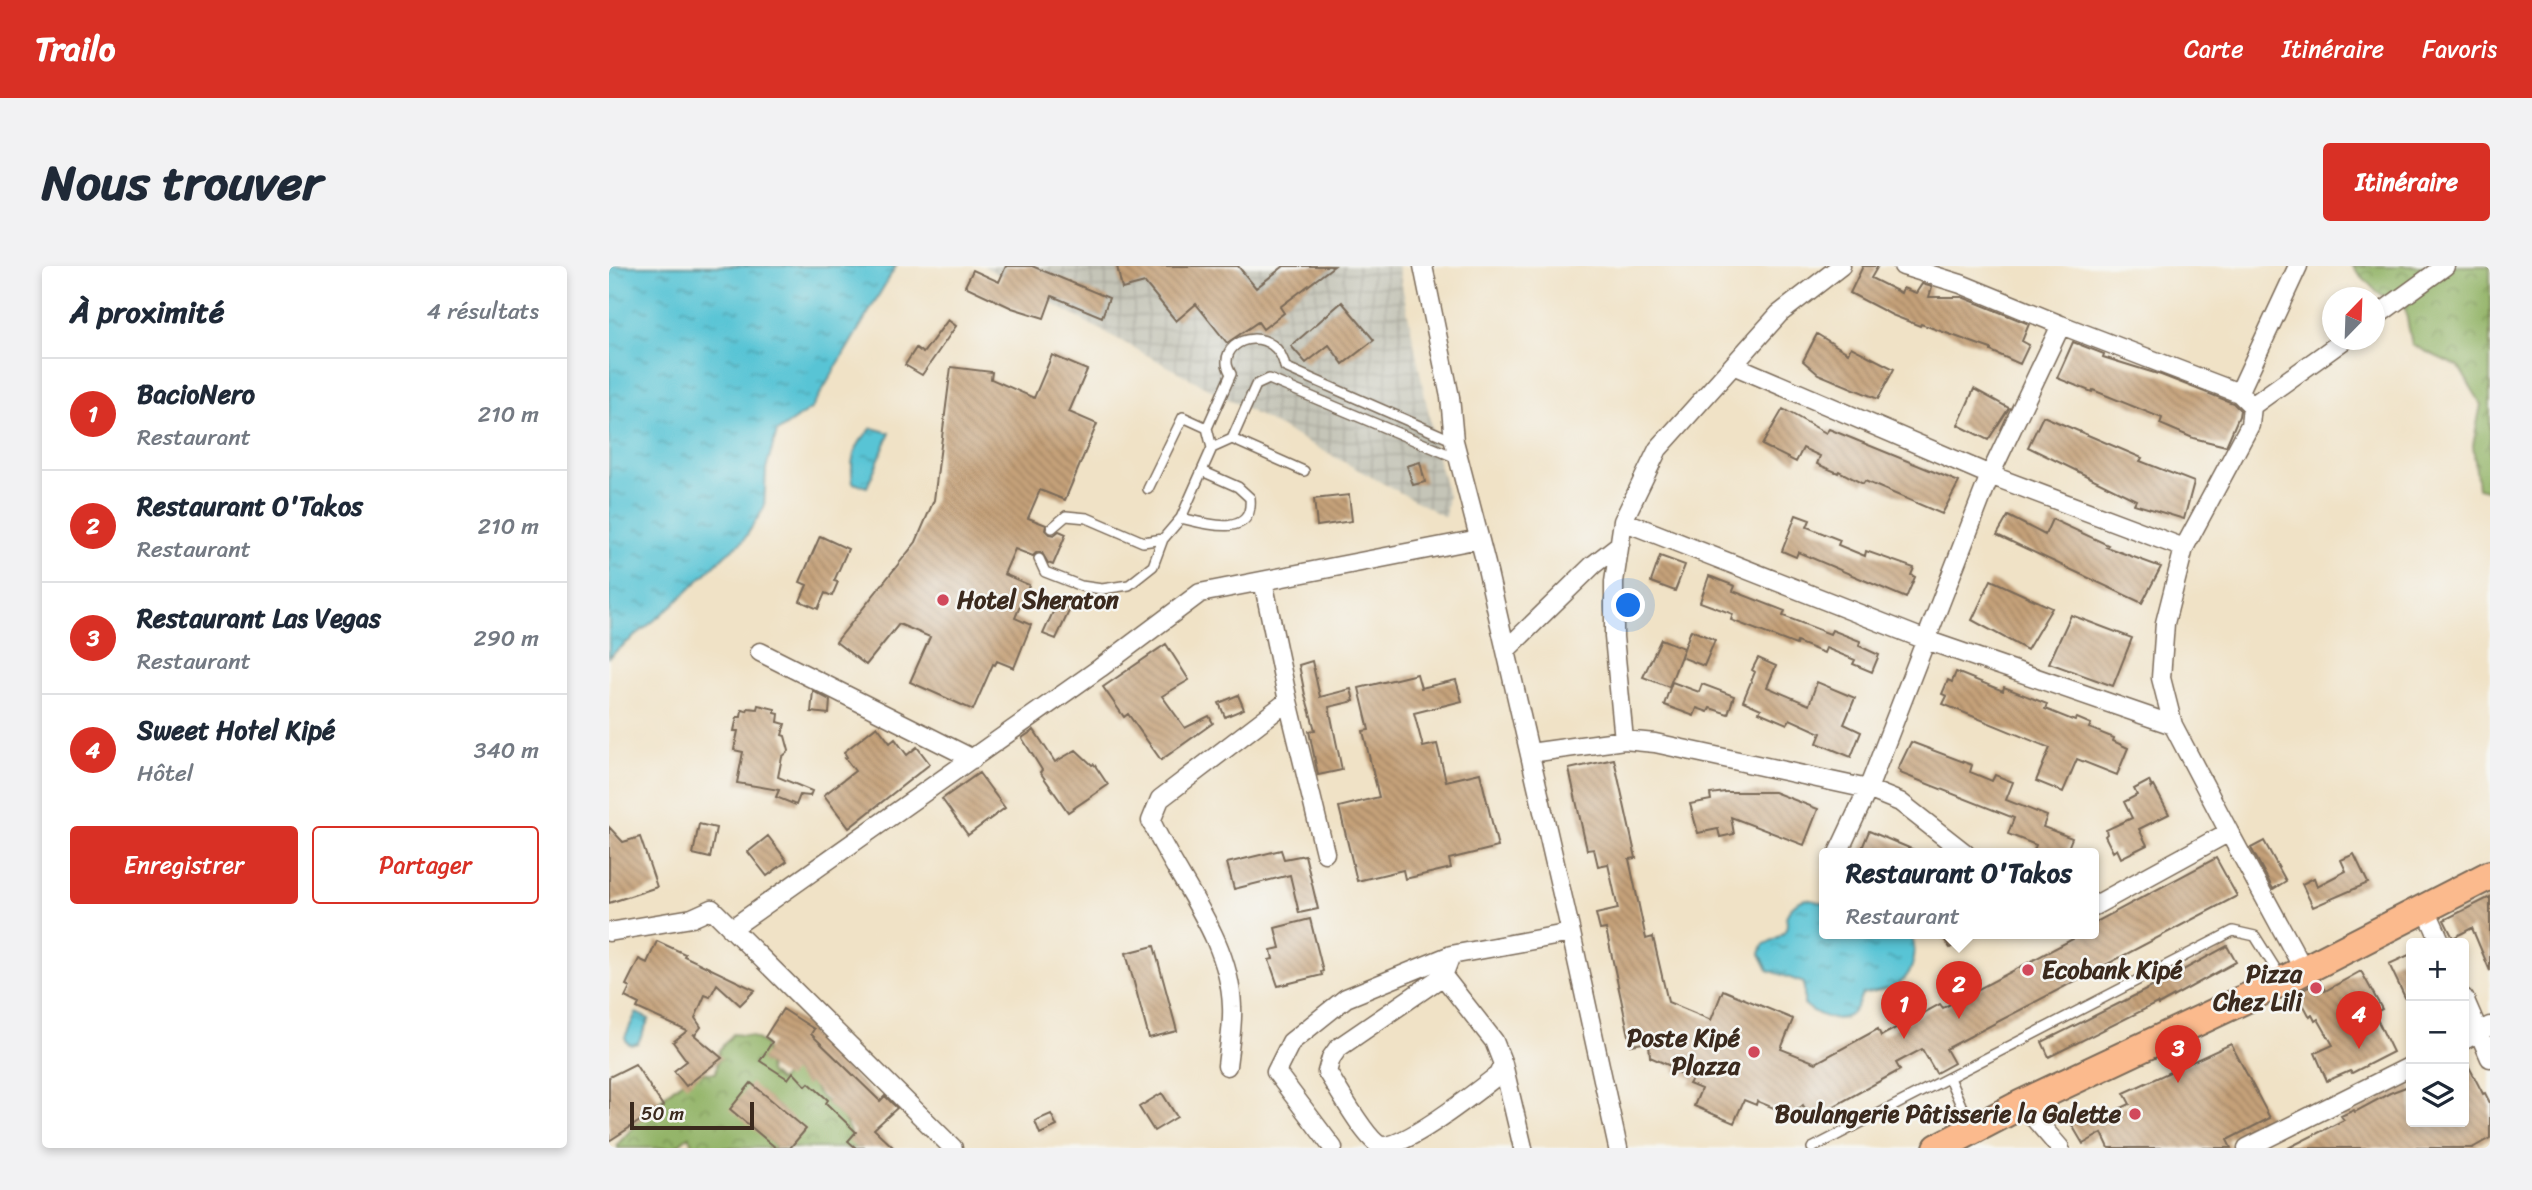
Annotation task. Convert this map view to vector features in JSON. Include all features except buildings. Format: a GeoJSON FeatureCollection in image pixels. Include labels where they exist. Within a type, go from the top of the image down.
{"type":"FeatureCollection","features":[{"type":"Feature","properties":{"kind":"main road"},"geometry":{"type":"LineString","coordinates":[[1938,1148],[2022,1104],[2293,975],[2490,875]]}},
{"type":"Feature","properties":{"kind":"street"},"geometry":{"type":"LineString","coordinates":[[1423,266],[1450,397],[1456,450],[1530,753],[1618,1148]]}},
{"type":"Feature","properties":{"kind":"street"},"geometry":{"type":"LineString","coordinates":[[1624,740],[1614,637],[1614,582],[1623,521],[1657,449],[1779,314],[1842,266]]}},
{"type":"Feature","properties":{"kind":"street"},"geometry":{"type":"LineString","coordinates":[[1903,266],[1961,284],[2239,393],[2252,406]]}},
{"type":"Feature","properties":{"kind":"street"},"geometry":{"type":"LineString","coordinates":[[2239,393],[2298,266]]}},
{"type":"Feature","properties":{"kind":"street"},"geometry":{"type":"LineString","coordinates":[[2385,310],[2445,266]]}},
{"type":"Feature","properties":{"kind":"street"},"geometry":{"type":"LineString","coordinates":[[1840,848],[1868,789],[1990,475],[2061,325]]}},
{"type":"Feature","properties":{"kind":"street"},"geometry":{"type":"LineString","coordinates":[[2293,975],[2228,832],[2173,725],[2161,678],[2165,623],[2183,548],[2249,425],[2252,406],[2330,350]]}},
{"type":"Feature","properties":{"kind":"street"},"geometry":{"type":"LineString","coordinates":[[1733,365],[1990,475],[2183,548]]}},
{"type":"Feature","properties":{"kind":"street"},"geometry":{"type":"LineString","coordinates":[[1623,521],[1926,640],[2173,725]]}},
{"type":"Feature","properties":{"kind":"street"},"geometry":{"type":"LineString","coordinates":[[731,929],[973,759],[1201,593],[1479,539]]}},
{"type":"Feature","properties":{"kind":"street"},"geometry":{"type":"LineString","coordinates":[[1506,650],[1593,565],[1620,544]]}},
{"type":"Feature","properties":{"kind":"street"},"geometry":{"type":"LineString","coordinates":[[1263,581],[1288,701],[1325,853]]}},
{"type":"Feature","properties":{"kind":"street"},"geometry":{"type":"LineString","coordinates":[[760,652],[973,759]]}},
{"type":"Feature","properties":{"kind":"street"},"geometry":{"type":"LineString","coordinates":[[1227,1066],[1232,1006],[1217,940],[1164,849],[1151,821],[1160,799],[1288,701]]}},
{"type":"Feature","properties":{"kind":"street"},"geometry":{"type":"LineString","coordinates":[[1530,753],[1624,740],[1655,743],[1868,789],[1900,802],[1959,848]]}},
{"type":"Feature","properties":{"kind":"street"},"geometry":{"type":"LineString","coordinates":[[2099,903],[2228,832]]}},
{"type":"Feature","properties":{"kind":"street"},"geometry":{"type":"LineString","coordinates":[[609,932],[692,918],[712,909],[954,1148]]}},
{"type":"Feature","properties":{"kind":"street"},"geometry":{"type":"LineString","coordinates":[[2426,909],[2439,938]]}},
{"type":"Feature","properties":{"kind":"street"},"geometry":{"type":"LineString","coordinates":[[1333,1148],[1276,1072],[1291,1042],[1346,998],[1451,955],[1571,933]]}},
{"type":"Feature","properties":{"kind":"street"},"geometry":{"type":"LineString","coordinates":[[1451,955],[1443,976],[1338,1048],[1331,1058],[1327,1072],[1367,1134],[1379,1147],[1398,1147],[1419,1137],[1498,1075],[1503,1064]]}},
{"type":"Feature","properties":{"kind":"street"},"geometry":{"type":"LineString","coordinates":[[1443,976],[1494,1041],[1503,1064],[1523,1148]]}},
{"type":"Feature","properties":{"kind":"street"},"geometry":{"type":"LineString","coordinates":[[2465,1001],[2490,1058]]}},
{"type":"Feature","properties":{"kind":"street"},"geometry":{"type":"LineString","coordinates":[[2247,1148],[2406,1068]]}},
{"type":"Feature","properties":{"kind":"street"},"geometry":{"type":"LineString","coordinates":[[2022,1104],[2060,1148]]}},
{"type":"Feature","properties":{"kind":"lane"},"geometry":{"type":"LineString","coordinates":[[1039,559],[1045,572],[1081,586],[1102,589],[1129,585],[1153,566],[1163,539],[1181,518],[1212,448],[1207,428],[1231,374],[1227,363],[1229,356],[1238,344],[1252,338],[1275,345],[1285,367],[1456,450]]}},
{"type":"Feature","properties":{"kind":"lane"},"geometry":{"type":"LineString","coordinates":[[1212,448],[1232,439],[1256,385],[1269,379],[1456,450]]}},
{"type":"Feature","properties":{"kind":"lane"},"geometry":{"type":"LineString","coordinates":[[1148,489],[1183,417],[1207,428]]}},
{"type":"Feature","properties":{"kind":"lane"},"geometry":{"type":"LineString","coordinates":[[1232,439],[1304,471]]}},
{"type":"Feature","properties":{"kind":"lane"},"geometry":{"type":"LineString","coordinates":[[1181,518],[1215,526],[1236,524],[1247,519],[1251,511],[1250,498],[1238,487],[1202,471]]}},
{"type":"Feature","properties":{"kind":"lane"},"geometry":{"type":"LineString","coordinates":[[1052,528],[1066,516],[1087,518],[1143,542],[1163,539]]}},
{"type":"Feature","properties":{"kind":"lane"},"geometry":{"type":"LineString","coordinates":[[1812,1148],[2233,931],[2255,936],[2293,975]]}},
{"type":"Feature","properties":{"kind":"lane"},"geometry":{"type":"LineString","coordinates":[[1949,1078],[1972,1129]]}},
{"type":"Feature","properties":{"kind":"shaded area"},"geometry":{"type":"Polygon","coordinates":[[[983,266],[1398,266],[1448,496],[1445,517],[983,266]]]}},
{"type":"Feature","properties":{"kind":"green space"},"geometry":{"type":"Polygon","coordinates":[[[2352,266],[2490,266],[2490,491],[2478,488],[2473,445],[2481,404],[2459,367],[2412,345],[2405,308],[2385,297],[2385,287],[2372,287],[2352,266]]]}},
{"type":"Feature","properties":{"kind":"green space"},"geometry":{"type":"Polygon","coordinates":[[[733,1034],[751,1036],[765,1044],[769,1072],[779,1081],[792,1069],[806,1077],[821,1097],[842,1114],[854,1142],[860,1148],[694,1148],[689,1136],[675,1148],[618,1148],[617,1145],[675,1087],[696,1073],[716,1073],[719,1050],[733,1034]]]}},
{"type":"Feature","properties":{"kind":"water"},"geometry":{"type":"Polygon","coordinates":[[[609,266],[896,266],[812,408],[777,432],[766,469],[764,508],[743,541],[672,606],[609,657],[609,266]]]}},
{"type":"Feature","properties":{"kind":"water"},"geometry":{"type":"Polygon","coordinates":[[[872,428],[890,433],[867,487],[853,483],[852,467],[857,446],[872,428]]]}},
{"type":"Feature","properties":{"kind":"water"},"geometry":{"type":"Polygon","coordinates":[[[1806,899],[1819,902],[1819,939],[1912,939],[1914,959],[1909,972],[1900,983],[1892,987],[1862,994],[1854,1010],[1846,1017],[1835,1019],[1818,1014],[1804,1004],[1804,983],[1768,970],[1760,954],[1763,945],[1784,932],[1786,917],[1796,903],[1806,899]]]}},
{"type":"Feature","properties":{"kind":"water"},"geometry":{"type":"Polygon","coordinates":[[[636,1013],[649,1019],[638,1043],[631,1045],[625,1037],[636,1013]]]}},
{"type":"Feature","properties":{"kind":"place","name":"Hotel Sheraton"},"geometry":{"type":"Point","coordinates":[943,600]}},
{"type":"Feature","properties":{"kind":"place","name":"Ecobank Kipé"},"geometry":{"type":"Point","coordinates":[2028,970]}},
{"type":"Feature","properties":{"kind":"place","name":"Pizza Chez Lili"},"geometry":{"type":"Point","coordinates":[2316,988]}},
{"type":"Feature","properties":{"kind":"place","name":"Restaurant O'Takos"},"geometry":{"type":"Point","coordinates":[1959,1019]}},
{"type":"Feature","properties":{"kind":"place","name":"BacioNero"},"geometry":{"type":"Point","coordinates":[1904,1039]}},
{"type":"Feature","properties":{"kind":"place","name":"Sweet Hotel Kipé"},"geometry":{"type":"Point","coordinates":[2359,1049]}},
{"type":"Feature","properties":{"kind":"place","name":"Poste Kipé Plazza"},"geometry":{"type":"Point","coordinates":[1754,1052]}},
{"type":"Feature","properties":{"kind":"place","name":"Restaurant Las Vegas"},"geometry":{"type":"Point","coordinates":[2178,1083]}},
{"type":"Feature","properties":{"kind":"place","name":"Boulangerie Pâtisserie la Galette"},"geometry":{"type":"Point","coordinates":[2135,1114]}}]}
